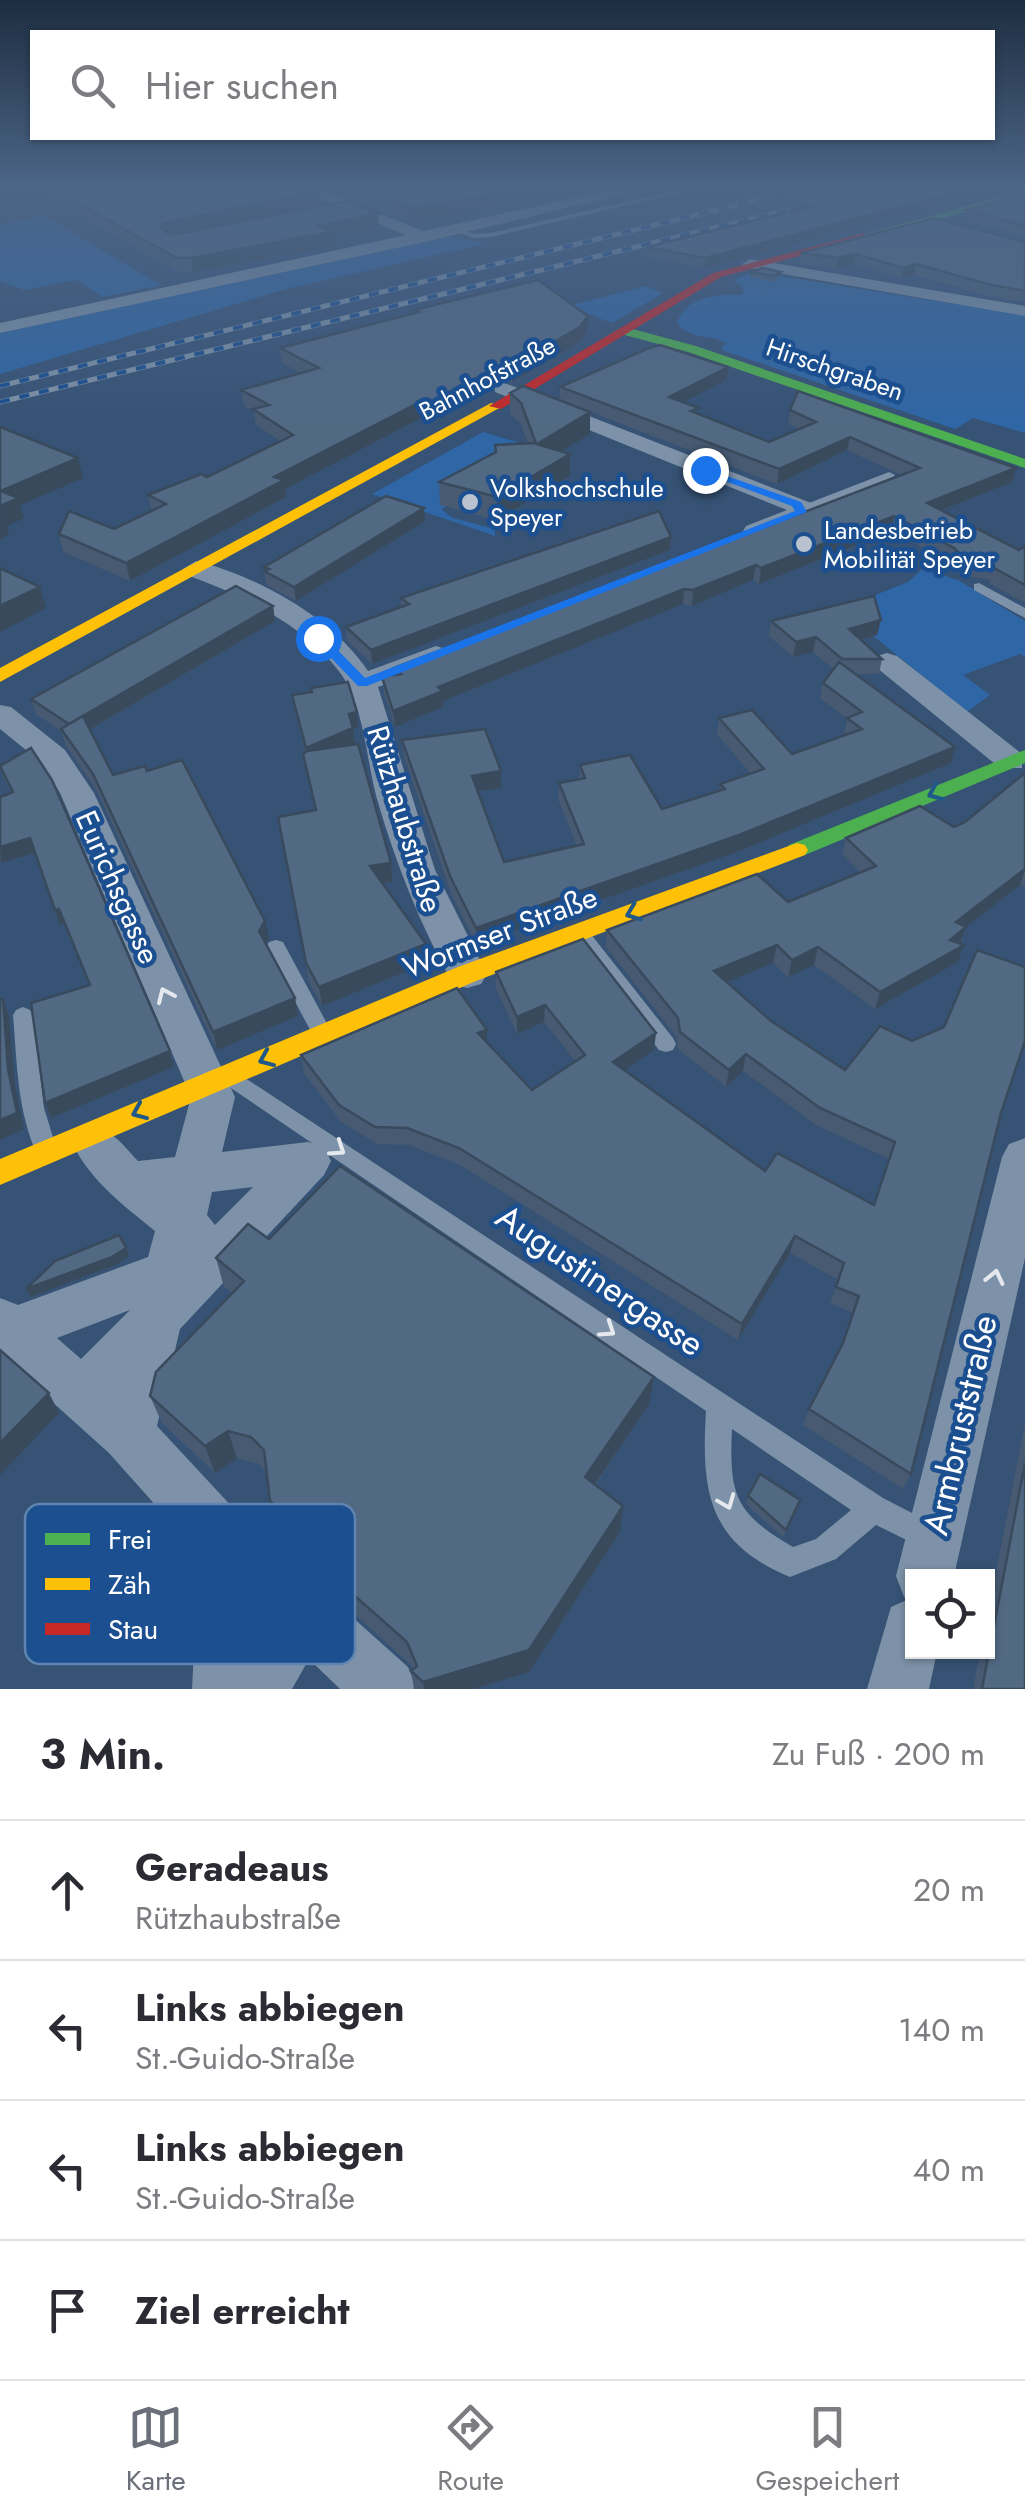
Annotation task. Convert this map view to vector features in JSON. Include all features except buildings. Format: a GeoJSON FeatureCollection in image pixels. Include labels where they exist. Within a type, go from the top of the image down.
{"type":"FeatureCollection","features":[{"type":"Feature","properties":{"kind":"main road","name":"Bahnhofstraße"},"geometry":{"type":"LineString","coordinates":[[0,676],[511,390],[625,332],[717,275],[745,266]]}},
{"type":"Feature","properties":{"kind":"main road","name":"Hirschgraben"},"geometry":{"type":"LineString","coordinates":[[625,332],[692,348],[1025,464]]}},
{"type":"Feature","properties":{"kind":"main road"},"geometry":{"type":"LineString","coordinates":[[0,647],[29,662]]}},
{"type":"Feature","properties":{"kind":"main road","name":"Wormser Straße"},"geometry":{"type":"LineString","coordinates":[[0,1172],[216,1085],[466,974],[804,848],[1021,750]]}},
{"type":"Feature","properties":{"kind":"street"},"geometry":{"type":"LineString","coordinates":[[0,328],[294,266]]}},
{"type":"Feature","properties":{"kind":"street"},"geometry":{"type":"LineString","coordinates":[[760,266],[1025,312]]}},
{"type":"Feature","properties":{"kind":"street"},"geometry":{"type":"LineString","coordinates":[[511,390],[802,508],[797,515],[726,542]]}},
{"type":"Feature","properties":{"kind":"street","name":"Rützhaubstraße"},"geometry":{"type":"LineString","coordinates":[[196,569],[278,607],[318,638],[362,684],[417,872],[434,917],[466,974]]}},
{"type":"Feature","properties":{"kind":"street"},"geometry":{"type":"LineString","coordinates":[[362,684],[453,648]]}},
{"type":"Feature","properties":{"kind":"street"},"geometry":{"type":"LineString","coordinates":[[887,662],[1021,750]]}},
{"type":"Feature","properties":{"kind":"street","name":"Eurichsgasse"},"geometry":{"type":"LineString","coordinates":[[0,714],[54,757],[77,793],[216,1085]]}},
{"type":"Feature","properties":{"kind":"street"},"geometry":{"type":"LineString","coordinates":[[128,1434],[216,1085]]}},
{"type":"Feature","properties":{"kind":"street"},"geometry":{"type":"LineString","coordinates":[[96,1145],[128,1182],[224,1257]]}},
{"type":"Feature","properties":{"kind":"street"},"geometry":{"type":"LineString","coordinates":[[83,1394],[163,1295],[224,1257],[308,1161],[128,1182]]}},
{"type":"Feature","properties":{"kind":"street","name":"Armbruststraße"},"geometry":{"type":"LineString","coordinates":[[929,1558],[1021,1189]]}},
{"type":"Feature","properties":{"kind":"street"},"geometry":{"type":"LineString","coordinates":[[6,1327],[163,1295]]}},
{"type":"Feature","properties":{"kind":"street"},"geometry":{"type":"LineString","coordinates":[[6,1327],[128,1434],[192,1504]]}},
{"type":"Feature","properties":{"kind":"street"},"geometry":{"type":"LineString","coordinates":[[898,1689],[905,1658]]}},
{"type":"Feature","properties":{"kind":"street"},"geometry":{"type":"LineString","coordinates":[[224,1689],[225,1664]]}},
{"type":"Feature","properties":{"kind":"street"},"geometry":{"type":"LineString","coordinates":[[257,1689],[272,1664]]}},
{"type":"Feature","properties":{"kind":"street"},"geometry":{"type":"LineString","coordinates":[[355,1664],[379,1688]]}},
{"type":"Feature","properties":{"kind":"lane"},"geometry":{"type":"LineString","coordinates":[[802,508],[889,475]]}},
{"type":"Feature","properties":{"kind":"lane"},"geometry":{"type":"LineString","coordinates":[[979,587],[1025,614]]}},
{"type":"Feature","properties":{"kind":"lane"},"geometry":{"type":"LineString","coordinates":[[579,934],[666,1044]]}},
{"type":"Feature","properties":{"kind":"lane"},"geometry":{"type":"LineString","coordinates":[[276,946],[323,1036]]}},
{"type":"Feature","properties":{"kind":"lane"},"geometry":{"type":"LineString","coordinates":[[23,1015],[34,1108],[46,1151]]}},
{"type":"Feature","properties":{"kind":"lane","name":"Augustinergasse"},"geometry":{"type":"LineString","coordinates":[[216,1085],[720,1406],[873,1508],[929,1558]]}},
{"type":"Feature","properties":{"kind":"lane"},"geometry":{"type":"LineString","coordinates":[[720,1406],[716,1474],[730,1514],[745,1532],[790,1562],[812,1558],[840,1543],[873,1508]]}},
{"type":"Feature","properties":{"kind":"shaded area"},"geometry":{"type":"Polygon","coordinates":[[[0,266],[128,266],[161,285],[103,297],[76,280],[24,290],[0,281],[0,266]]]}},
{"type":"Feature","properties":{"kind":"shaded area"},"geometry":{"type":"Polygon","coordinates":[[[314,266],[388,266],[286,289],[0,374],[0,333],[314,266]]]}},
{"type":"Feature","properties":{"kind":"shaded area"},"geometry":{"type":"Polygon","coordinates":[[[752,272],[1025,315],[1025,433],[973,418],[955,429],[724,351],[721,347],[727,344],[689,333],[677,323],[694,302],[742,295],[744,289],[734,280],[752,272]]]}},
{"type":"Feature","properties":{"kind":"shaded area"},"geometry":{"type":"Polygon","coordinates":[[[646,286],[663,293],[612,323],[569,306],[646,286]]]}},
{"type":"Feature","properties":{"kind":"shaded area"},"geometry":{"type":"Polygon","coordinates":[[[483,432],[565,456],[441,509],[453,518],[495,529],[495,536],[372,494],[483,432]]]}},
{"type":"Feature","properties":{"kind":"shaded area"},"geometry":{"type":"Polygon","coordinates":[[[922,569],[958,580],[1025,621],[1025,657],[1020,654],[963,675],[990,695],[967,712],[840,609],[908,582],[922,569]]]}},
{"type":"Feature","properties":{"kind":"railway"},"geometry":{"type":"LineString","coordinates":[[0,386],[489,266]]}},
{"type":"Feature","properties":{"kind":"railway"},"geometry":{"type":"LineString","coordinates":[[0,402],[558,266]]}},
{"type":"Feature","properties":{"kind":"traffic: fast"},"geometry":{"type":"LineString","coordinates":[[625,331],[692,349],[1025,464]]}},
{"type":"Feature","properties":{"kind":"traffic: fast"},"geometry":{"type":"LineString","coordinates":[[797,850],[1025,756]]}},
{"type":"Feature","properties":{"kind":"traffic: slow"},"geometry":{"type":"LineString","coordinates":[[0,676],[496,406]]}},
{"type":"Feature","properties":{"kind":"traffic: slow"},"geometry":{"type":"LineString","coordinates":[[0,1172],[467,974],[797,850]]}},
{"type":"Feature","properties":{"kind":"traffic: jam"},"geometry":{"type":"LineString","coordinates":[[496,406],[717,275],[752,266]]}},
{"type":"Feature","properties":{"kind":"place","name":"Volkshochschule Speyer"},"geometry":{"type":"Point","coordinates":[470,502]}},
{"type":"Feature","properties":{"kind":"place","name":"Landesbetrieb Mobilität Speyer"},"geometry":{"type":"Point","coordinates":[804,544]}},
{"type":"Feature","properties":{"kind":"route"},"geometry":{"type":"LineString","coordinates":[[318,638],[352,669],[362,684],[802,512],[797,504],[705,470]]}}]}
